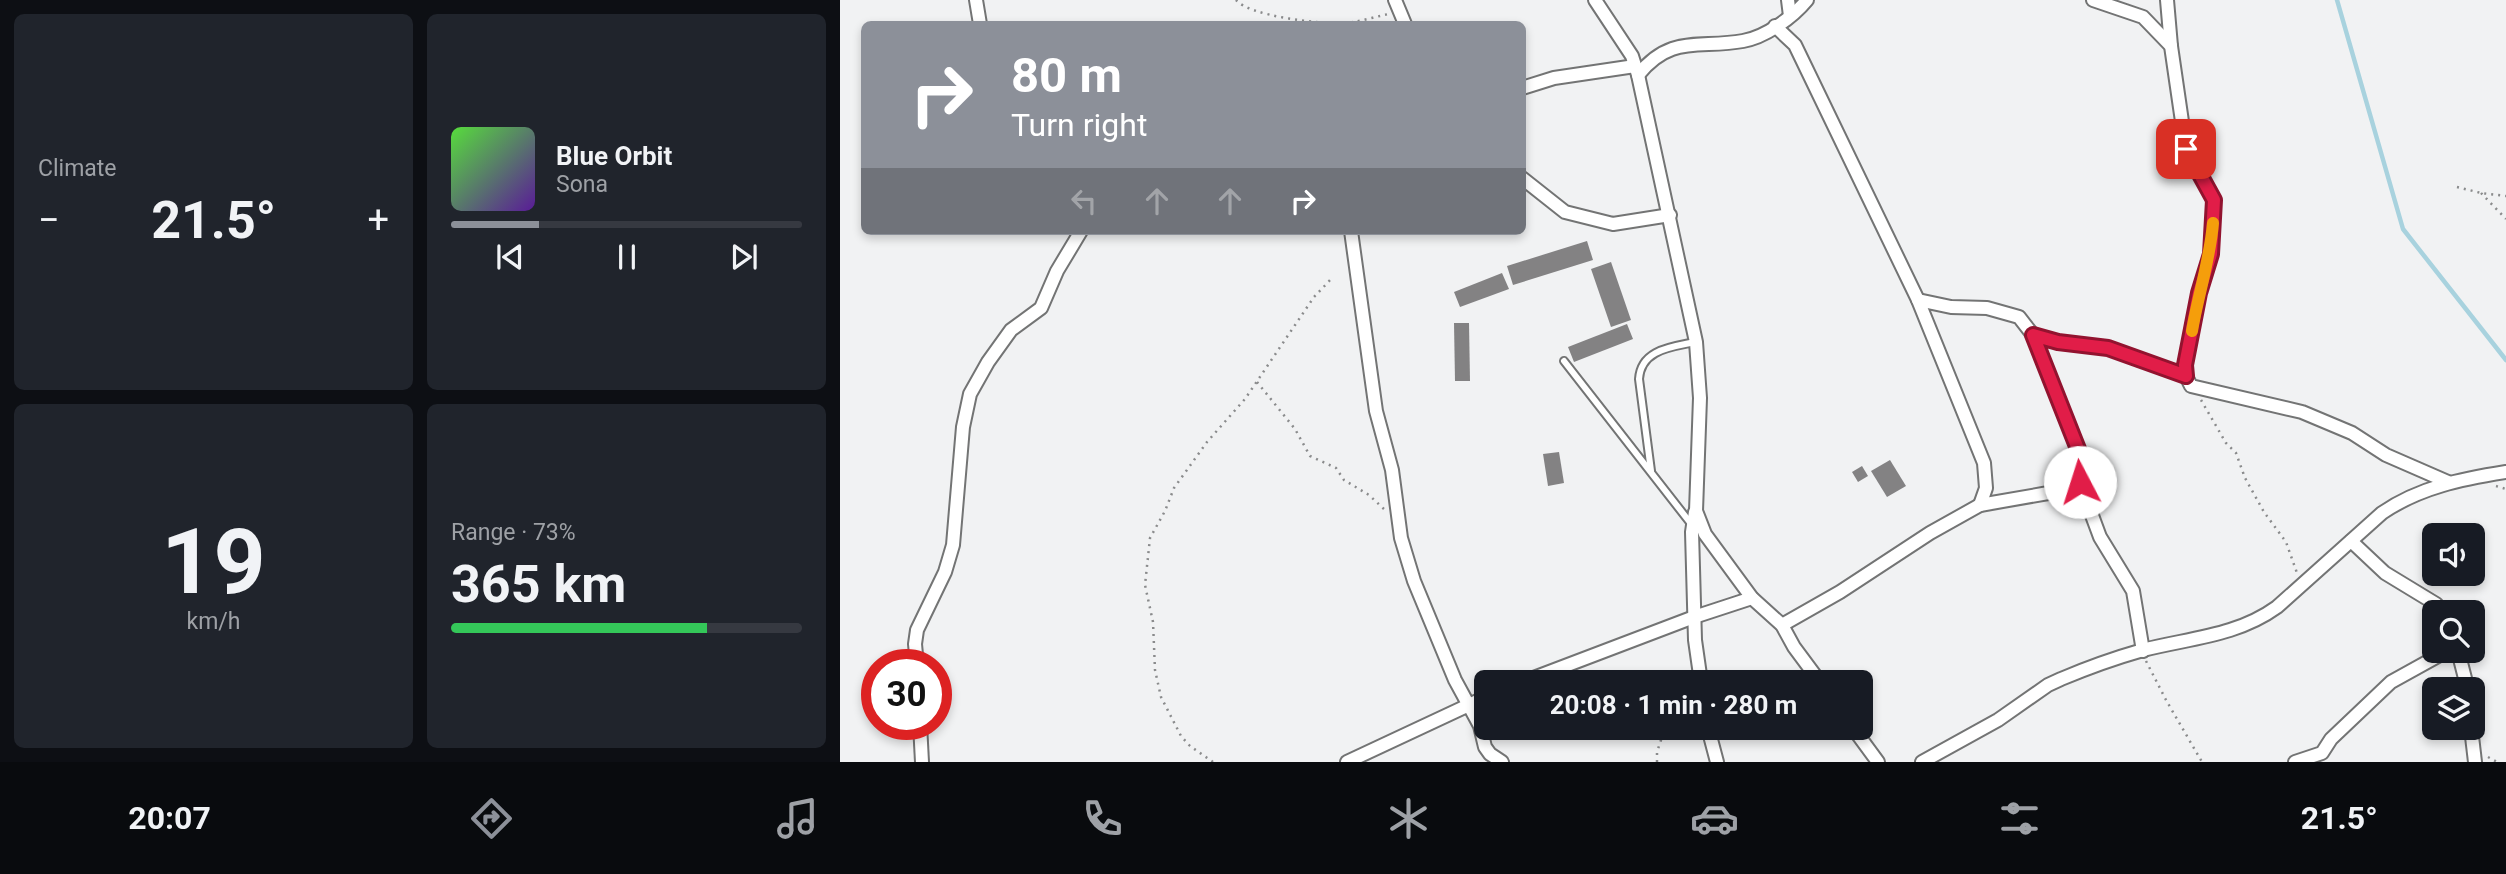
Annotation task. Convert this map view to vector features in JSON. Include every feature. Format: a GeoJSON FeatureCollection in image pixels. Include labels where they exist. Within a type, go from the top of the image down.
{"type":"FeatureCollection","features":[{"type":"Feature","properties":{"kind":"street"},"geometry":{"type":"LineString","coordinates":[[976,0],[980,21]]}},
{"type":"Feature","properties":{"kind":"street"},"geometry":{"type":"LineString","coordinates":[[1595,0],[1632,56],[1637,70],[1696,342],[1700,398],[1696,511],[1692,526],[1694,617],[1700,670]]}},
{"type":"Feature","properties":{"kind":"street"},"geometry":{"type":"LineString","coordinates":[[1788,0],[1790,16]]}},
{"type":"Feature","properties":{"kind":"street"},"geometry":{"type":"LineString","coordinates":[[1526,87],[1554,78],[1637,70],[1664,51],[1679,46],[1745,41],[1763,34],[1790,16],[1807,0]]}},
{"type":"Feature","properties":{"kind":"street"},"geometry":{"type":"LineString","coordinates":[[2093,0],[2143,17],[2171,46]]}},
{"type":"Feature","properties":{"kind":"street"},"geometry":{"type":"LineString","coordinates":[[2167,0],[2186,149],[2214,200],[2211,254],[2199,293],[2185,365],[2189,381]]}},
{"type":"Feature","properties":{"kind":"street"},"geometry":{"type":"LineString","coordinates":[[1775,26],[1795,45],[1918,300],[1984,463],[1986,488],[1980,505]]}},
{"type":"Feature","properties":{"kind":"street"},"geometry":{"type":"LineString","coordinates":[[1526,181],[1565,212],[1613,224],[1670,215]]}},
{"type":"Feature","properties":{"kind":"street"},"geometry":{"type":"LineString","coordinates":[[915,649],[917,630],[945,572],[953,545],[963,427],[970,394],[988,362],[1012,330],[1041,309],[1057,271],[1079,235]]}},
{"type":"Feature","properties":{"kind":"street"},"geometry":{"type":"LineString","coordinates":[[1352,235],[1376,411],[1392,470],[1398,526],[1414,581],[1455,680],[1480,726],[1485,747],[1490,754],[1503,762]]}},
{"type":"Feature","properties":{"kind":"street"},"geometry":{"type":"LineString","coordinates":[[1918,300],[1951,307],[1987,308],[2019,317],[2033,335],[2078,449],[2080,482],[2100,537],[2133,591],[2143,650]]}},
{"type":"Feature","properties":{"kind":"street"},"geometry":{"type":"LineString","coordinates":[[2033,335],[2058,342],[2108,348],[2189,381],[2302,412],[2352,433],[2386,455],[2448,482]]}},
{"type":"Feature","properties":{"kind":"street"},"geometry":{"type":"LineString","coordinates":[[1922,762],[2014,711],[2048,685],[2083,670],[2143,650],[2227,632],[2247,625],[2277,607],[2400,500],[2448,482],[2506,472]]}},
{"type":"Feature","properties":{"kind":"street"},"geometry":{"type":"LineString","coordinates":[[1782,625],[1980,505],[2054,492],[2080,482]]}},
{"type":"Feature","properties":{"kind":"street"},"geometry":{"type":"LineString","coordinates":[[1696,511],[1705,534],[1752,597],[1782,625],[1811,670]]}},
{"type":"Feature","properties":{"kind":"street"},"geometry":{"type":"LineString","coordinates":[[2351,541],[2385,573],[2429,600]]}},
{"type":"Feature","properties":{"kind":"street"},"geometry":{"type":"LineString","coordinates":[[1555,670],[1752,597]]}},
{"type":"Feature","properties":{"kind":"street"},"geometry":{"type":"LineString","coordinates":[[2295,762],[2322,753],[2331,739],[2390,682],[2424,663]]}},
{"type":"Feature","properties":{"kind":"street"},"geometry":{"type":"LineString","coordinates":[[1348,762],[1474,702]]}},
{"type":"Feature","properties":{"kind":"street"},"geometry":{"type":"LineString","coordinates":[[921,740],[922,762]]}},
{"type":"Feature","properties":{"kind":"street"},"geometry":{"type":"LineString","coordinates":[[1711,740],[1717,762]]}},
{"type":"Feature","properties":{"kind":"street"},"geometry":{"type":"LineString","coordinates":[[1862,740],[1878,762]]}},
{"type":"Feature","properties":{"kind":"street"},"geometry":{"type":"LineString","coordinates":[[2472,740],[2475,762]]}},
{"type":"Feature","properties":{"kind":"lane"},"geometry":{"type":"LineString","coordinates":[[1651,473],[1639,379],[1642,365],[1647,358],[1664,349],[1696,342]]}},
{"type":"Feature","properties":{"kind":"lane"},"geometry":{"type":"LineString","coordinates":[[1564,361],[1692,526]]}},
{"type":"Feature","properties":{"kind":"path"},"geometry":{"type":"LineString","coordinates":[[1236,0],[1247,8],[1275,16],[1314,21]]}},
{"type":"Feature","properties":{"kind":"path"},"geometry":{"type":"LineString","coordinates":[[1354,21],[1400,12]]}},
{"type":"Feature","properties":{"kind":"path"},"geometry":{"type":"LineString","coordinates":[[2457,187],[2506,196]]}},
{"type":"Feature","properties":{"kind":"path"},"geometry":{"type":"LineString","coordinates":[[2481,193],[2506,219]]}},
{"type":"Feature","properties":{"kind":"path"},"geometry":{"type":"LineString","coordinates":[[1213,762],[1181,736],[1161,697],[1154,670],[1153,622],[1145,585],[1150,538],[1174,488],[1207,442],[1245,399],[1314,298],[1333,276]]}},
{"type":"Feature","properties":{"kind":"path"},"geometry":{"type":"LineString","coordinates":[[2189,381],[2226,443],[2236,453],[2254,495],[2286,542],[2301,586]]}},
{"type":"Feature","properties":{"kind":"path"},"geometry":{"type":"LineString","coordinates":[[1256,382],[1295,429],[1310,456],[1335,468],[1344,480],[1379,504],[1398,526]]}},
{"type":"Feature","properties":{"kind":"path"},"geometry":{"type":"LineString","coordinates":[[2143,650],[2157,684],[2202,762]]}},
{"type":"Feature","properties":{"kind":"path"},"geometry":{"type":"LineString","coordinates":[[1657,762],[1661,740]]}},
{"type":"Feature","properties":{"kind":"building"},"geometry":{"type":"Polygon","coordinates":[[[1587,241],[1593,260],[1513,285],[1507,266],[1587,241]]]}},
{"type":"Feature","properties":{"kind":"building"},"geometry":{"type":"Polygon","coordinates":[[[1611,262],[1631,320],[1611,327],[1591,269],[1611,262]]]}},
{"type":"Feature","properties":{"kind":"building"},"geometry":{"type":"Polygon","coordinates":[[[1502,273],[1509,289],[1460,307],[1454,292],[1502,273]]]}},
{"type":"Feature","properties":{"kind":"building"},"geometry":{"type":"Polygon","coordinates":[[[1454,323],[1469,323],[1470,381],[1455,381],[1454,323]]]}},
{"type":"Feature","properties":{"kind":"building"},"geometry":{"type":"Polygon","coordinates":[[[1627,324],[1633,339],[1574,362],[1568,347],[1627,324]]]}},
{"type":"Feature","properties":{"kind":"building"},"geometry":{"type":"Polygon","coordinates":[[[1559,452],[1564,483],[1548,486],[1543,454],[1559,452]]]}},
{"type":"Feature","properties":{"kind":"building"},"geometry":{"type":"Polygon","coordinates":[[[1890,460],[1906,486],[1887,497],[1871,471],[1890,460]]]}},
{"type":"Feature","properties":{"kind":"building"},"geometry":{"type":"Polygon","coordinates":[[[1862,466],[1868,476],[1858,482],[1852,472],[1862,466]]]}},
{"type":"Feature","properties":{"kind":"waterway"},"geometry":{"type":"LineString","coordinates":[[2337,0],[2403,229],[2506,360]]}},
{"type":"Feature","properties":{"kind":"slow traffic"},"geometry":{"type":"LineString","coordinates":[[2192,331],[2199,293],[2211,254],[2213,223]]}},
{"type":"Feature","properties":{"kind":"route"},"geometry":{"type":"LineString","coordinates":[[2080,482],[2078,449],[2033,335],[2058,342],[2108,348],[2186,376],[2185,365],[2199,293],[2211,254],[2214,200],[2186,149]]}}]}
